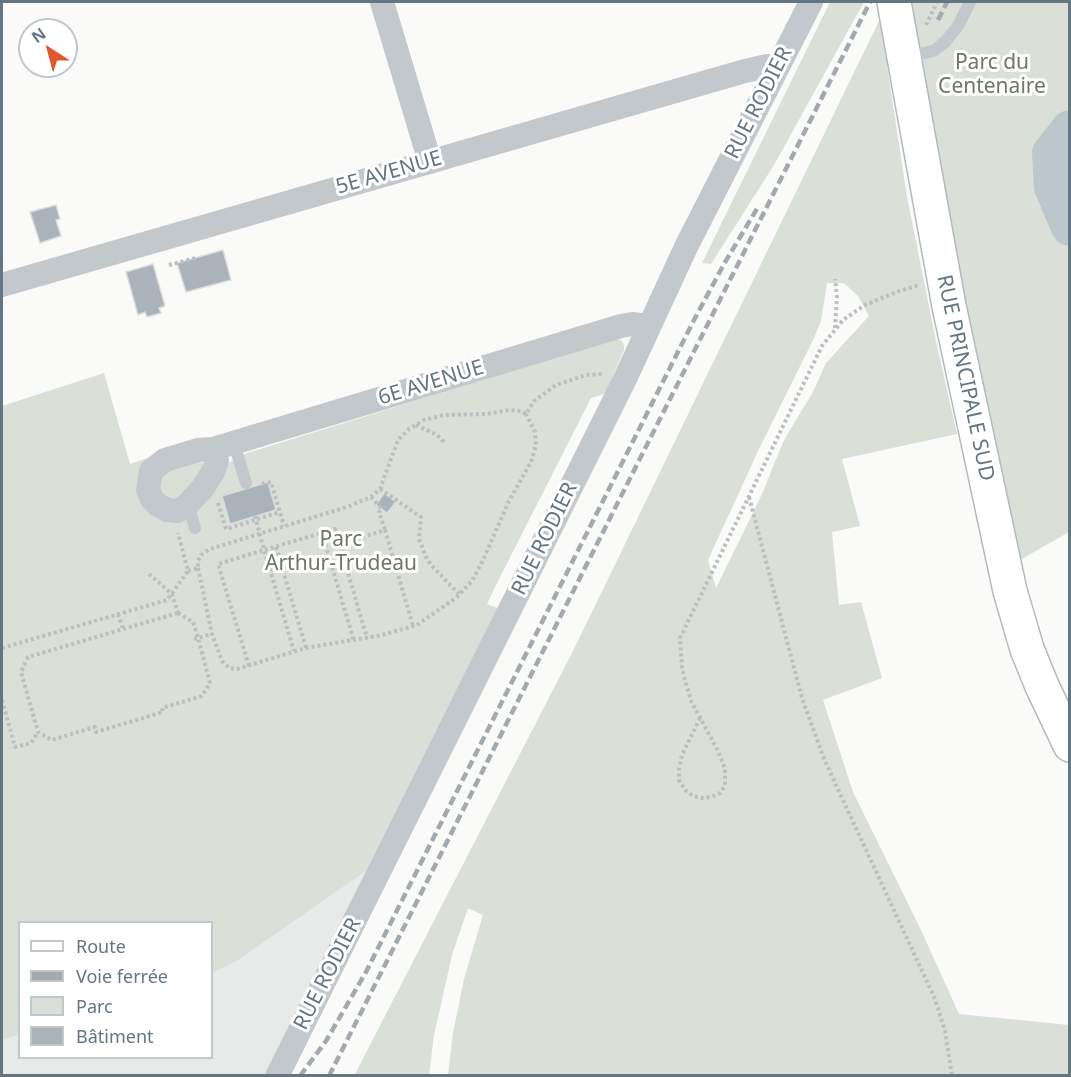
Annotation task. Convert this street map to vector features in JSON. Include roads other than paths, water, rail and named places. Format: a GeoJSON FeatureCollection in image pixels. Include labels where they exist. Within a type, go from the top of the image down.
{"type":"FeatureCollection","features":[{"type":"Feature","properties":{"kind":"street"},"geometry":{"type":"LineString","coordinates":[[382,2],[430,162]]}},
{"type":"Feature","properties":{"kind":"street","name":"RUE RODIER"},"geometry":{"type":"LineString","coordinates":[[277,1076],[620,390],[649,326],[810,2]]}},
{"type":"Feature","properties":{"kind":"street","name":"RUE PRINCIPALE SUD"},"geometry":{"type":"LineString","coordinates":[[894,2],[944,279],[1012,601],[1027,649],[1070,746]]}},
{"type":"Feature","properties":{"kind":"street","name":"5E AVENUE"},"geometry":{"type":"LineString","coordinates":[[2,285],[745,71],[767,66],[777,67]]}},
{"type":"Feature","properties":{"kind":"street","name":"6E AVENUE"},"geometry":{"type":"LineString","coordinates":[[224,446],[202,489],[192,516],[172,511],[158,505],[152,499],[148,490],[151,471],[165,460],[198,450],[224,446],[621,326],[633,324],[649,326]]}},
{"type":"Feature","properties":{"kind":"lane"},"geometry":{"type":"LineString","coordinates":[[905,59],[935,50],[945,42],[958,26],[970,2]]}},
{"type":"Feature","properties":{"kind":"lane"},"geometry":{"type":"LineString","coordinates":[[224,446],[252,484]]}},
{"type":"Feature","properties":{"kind":"waterway"},"geometry":{"type":"LineString","coordinates":[[1070,129],[1051,153],[1053,187],[1070,227]]}},
{"type":"Feature","properties":{"kind":"railway"},"geometry":{"type":"LineString","coordinates":[[329,1076],[870,2]]}},
{"type":"Feature","properties":{"kind":"railway"},"geometry":{"type":"LineString","coordinates":[[938,20],[947,2]]}},
{"type":"Feature","properties":{"kind":"railway"},"geometry":{"type":"LineString","coordinates":[[300,1076],[326,1041],[366,972],[694,320],[758,207]]}},
{"type":"Feature","properties":{"kind":"park label","name":"Parc du Centenaire"},"geometry":{"type":"Point","coordinates":[992,75]}},
{"type":"Feature","properties":{"kind":"park label","name":"Parc Arthur-Trudeau"},"geometry":{"type":"Point","coordinates":[341,552]}}]}
